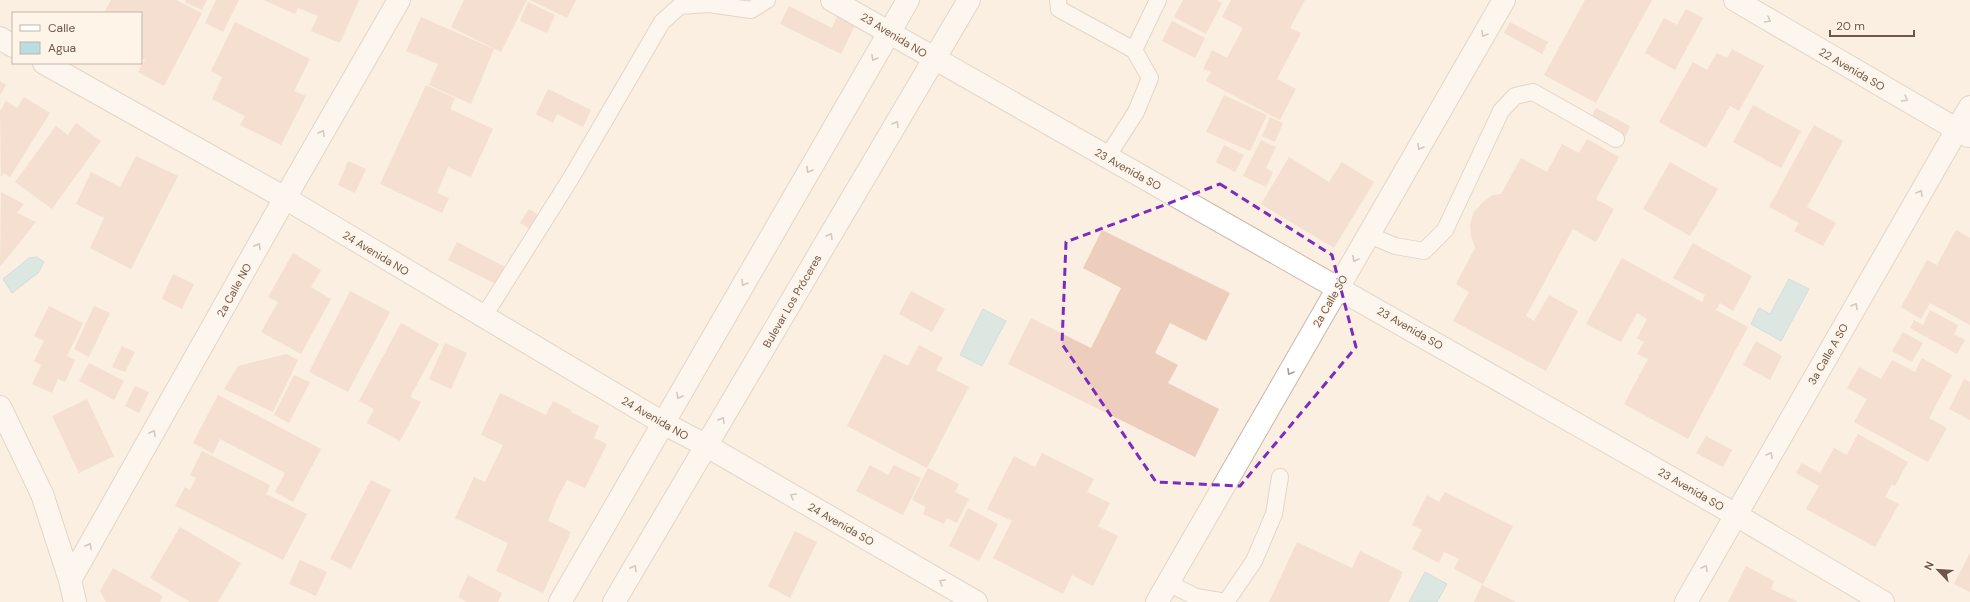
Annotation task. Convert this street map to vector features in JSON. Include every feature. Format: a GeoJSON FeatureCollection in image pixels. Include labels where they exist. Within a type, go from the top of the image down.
{"type":"FeatureCollection","features":[{"type":"Feature","properties":{"kind":"street","name":"2a Calle NO"},"geometry":{"type":"LineString","coordinates":[[70,580],[285,198],[399,0]]}},
{"type":"Feature","properties":{"kind":"street","name":"23 Avenida NO"},"geometry":{"type":"LineString","coordinates":[[832,0],[934,59]]}},
{"type":"Feature","properties":{"kind":"street"},"geometry":{"type":"LineString","coordinates":[[560,602],[908,0]]}},
{"type":"Feature","properties":{"kind":"street","name":"Bulevar Los Próceres"},"geometry":{"type":"LineString","coordinates":[[614,602],[969,0]]}},
{"type":"Feature","properties":{"kind":"street","name":"2a Calle SO"},"geometry":{"type":"LineString","coordinates":[[1157,602],[1504,0]]}},
{"type":"Feature","properties":{"kind":"street","name":"22 Avenida SO"},"geometry":{"type":"LineString","coordinates":[[1735,0],[1963,134]]}},
{"type":"Feature","properties":{"kind":"street"},"geometry":{"type":"LineString","coordinates":[[0,38],[12,45]]}},
{"type":"Feature","properties":{"kind":"street","name":"23 Avenida SO"},"geometry":{"type":"LineString","coordinates":[[934,59],[1338,287],[1736,515],[1883,602]]}},
{"type":"Feature","properties":{"kind":"street","name":"24 Avenida NO"},"geometry":{"type":"LineString","coordinates":[[46,64],[285,198],[663,423],[707,446]]}},
{"type":"Feature","properties":{"kind":"street","name":"3a Calle A SO"},"geometry":{"type":"LineString","coordinates":[[1686,602],[1736,515],[1963,134],[1970,107]]}},
{"type":"Feature","properties":{"kind":"street"},"geometry":{"type":"LineString","coordinates":[[0,407],[42,494],[70,580],[75,602]]}},
{"type":"Feature","properties":{"kind":"street","name":"24 Avenida SO"},"geometry":{"type":"LineString","coordinates":[[707,446],[976,602]]}},
{"type":"Feature","properties":{"kind":"lane"},"geometry":{"type":"LineString","coordinates":[[484,316],[571,178],[631,78],[662,22],[680,6],[709,4],[752,10],[767,0]]}},
{"type":"Feature","properties":{"kind":"lane"},"geometry":{"type":"LineString","coordinates":[[1058,0],[1060,9],[1134,50],[1150,78],[1136,112],[1107,157]]}},
{"type":"Feature","properties":{"kind":"lane"},"geometry":{"type":"LineString","coordinates":[[1134,50],[1158,0]]}},
{"type":"Feature","properties":{"kind":"lane"},"geometry":{"type":"LineString","coordinates":[[1369,235],[1394,246],[1424,251],[1445,230],[1501,111],[1515,96],[1533,92],[1616,140]]}},
{"type":"Feature","properties":{"kind":"lane"},"geometry":{"type":"LineString","coordinates":[[1168,583],[1196,597],[1226,602],[1254,561],[1274,514],[1280,477]]}},
{"type":"Feature","properties":{"kind":"highlighted area"},"geometry":{"type":"Polygon","coordinates":[[[1220,184],[1332,255],[1356,347],[1240,486],[1156,482],[1062,344],[1066,242],[1220,184]]]}},
{"type":"Feature","properties":{"kind":"water"},"geometry":{"type":"Polygon","coordinates":[[[37,257],[44,262],[38,273],[12,293],[3,279],[29,258],[37,257]]]}},
{"type":"Feature","properties":{"kind":"water"},"geometry":{"type":"Polygon","coordinates":[[[1789,279],[1809,289],[1781,341],[1751,324],[1759,308],[1770,314],[1789,279]]]}},
{"type":"Feature","properties":{"kind":"water"},"geometry":{"type":"Polygon","coordinates":[[[983,309],[1006,321],[982,366],[960,355],[983,309]]]}},
{"type":"Feature","properties":{"kind":"water"},"geometry":{"type":"Polygon","coordinates":[[[1425,572],[1447,584],[1437,602],[1409,602],[1425,572]]]}},
{"type":"Feature","properties":{"kind":"building"},"geometry":{"type":"Polygon","coordinates":[[[111,0],[176,0],[202,13],[164,86],[138,72],[145,60],[142,58],[142,12],[105,12],[111,0]]]}},
{"type":"Feature","properties":{"kind":"building"},"geometry":{"type":"Polygon","coordinates":[[[186,0],[207,0],[202,10],[185,2],[186,0]]]}},
{"type":"Feature","properties":{"kind":"building"},"geometry":{"type":"Polygon","coordinates":[[[216,0],[239,0],[223,32],[205,23],[216,0]]]}},
{"type":"Feature","properties":{"kind":"building"},"geometry":{"type":"Polygon","coordinates":[[[264,0],[359,0],[340,43],[311,31],[318,16],[298,8],[295,14],[264,0]]]}},
{"type":"Feature","properties":{"kind":"building"},"geometry":{"type":"Polygon","coordinates":[[[464,0],[527,0],[501,52],[451,27],[464,0]]]}},
{"type":"Feature","properties":{"kind":"building"},"geometry":{"type":"Polygon","coordinates":[[[530,0],[576,0],[567,18],[530,0]]]}},
{"type":"Feature","properties":{"kind":"building"},"geometry":{"type":"Polygon","coordinates":[[[1183,0],[1217,0],[1222,3],[1206,34],[1174,17],[1183,0]]]}},
{"type":"Feature","properties":{"kind":"building"},"geometry":{"type":"Polygon","coordinates":[[[1231,0],[1305,0],[1290,28],[1301,33],[1277,79],[1296,89],[1280,120],[1206,81],[1211,72],[1203,69],[1212,50],[1227,58],[1243,28],[1222,17],[1231,0]]]}},
{"type":"Feature","properties":{"kind":"building"},"geometry":{"type":"Polygon","coordinates":[[[1585,0],[1652,0],[1596,103],[1544,75],[1585,0]]]}},
{"type":"Feature","properties":{"kind":"building"},"geometry":{"type":"Polygon","coordinates":[[[528,2],[555,15],[547,33],[520,21],[528,2]]]}},
{"type":"Feature","properties":{"kind":"building"},"geometry":{"type":"Polygon","coordinates":[[[789,6],[832,28],[839,11],[858,19],[841,54],[780,24],[789,6]]]}},
{"type":"Feature","properties":{"kind":"building"},"geometry":{"type":"Polygon","coordinates":[[[1686,9],[1703,18],[1675,70],[1645,53],[1664,18],[1677,25],[1686,9]]]}},
{"type":"Feature","properties":{"kind":"building"},"geometry":{"type":"Polygon","coordinates":[[[421,17],[494,49],[471,104],[429,85],[438,64],[406,51],[421,17]]]}},
{"type":"Feature","properties":{"kind":"building"},"geometry":{"type":"Polygon","coordinates":[[[1172,21],[1205,38],[1195,58],[1162,41],[1172,21]]]}},
{"type":"Feature","properties":{"kind":"building"},"geometry":{"type":"Polygon","coordinates":[[[235,22],[310,59],[294,91],[306,96],[281,145],[240,125],[245,116],[212,99],[222,77],[211,71],[235,22]]]}},
{"type":"Feature","properties":{"kind":"building"},"geometry":{"type":"Polygon","coordinates":[[[1510,22],[1548,42],[1542,54],[1504,33],[1510,22]]]}},
{"type":"Feature","properties":{"kind":"building"},"geometry":{"type":"Polygon","coordinates":[[[1732,49],[1764,66],[1739,111],[1730,106],[1706,148],[1659,122],[1693,62],[1707,70],[1717,53],[1727,58],[1732,49]]]}},
{"type":"Feature","properties":{"kind":"building"},"geometry":{"type":"Polygon","coordinates":[[[0,81],[6,85],[0,95],[0,81]]]}},
{"type":"Feature","properties":{"kind":"building"},"geometry":{"type":"Polygon","coordinates":[[[426,85],[455,98],[450,109],[493,129],[471,177],[448,167],[437,193],[449,198],[442,213],[380,184],[426,85]]]}},
{"type":"Feature","properties":{"kind":"building"},"geometry":{"type":"Polygon","coordinates":[[[548,89],[591,110],[583,127],[557,114],[553,123],[536,114],[548,89]]]}},
{"type":"Feature","properties":{"kind":"building"},"geometry":{"type":"Polygon","coordinates":[[[1224,95],[1267,115],[1250,151],[1206,132],[1224,95]]]}},
{"type":"Feature","properties":{"kind":"building"},"geometry":{"type":"Polygon","coordinates":[[[24,97],[50,113],[10,177],[4,173],[1,177],[0,111],[6,101],[17,108],[24,97]]]}},
{"type":"Feature","properties":{"kind":"building"},"geometry":{"type":"Polygon","coordinates":[[[1753,105],[1801,131],[1781,168],[1733,142],[1753,105]]]}},
{"type":"Feature","properties":{"kind":"building"},"geometry":{"type":"Polygon","coordinates":[[[1596,108],[1630,126],[1625,138],[1590,119],[1596,108]]]}},
{"type":"Feature","properties":{"kind":"building"},"geometry":{"type":"Polygon","coordinates":[[[1270,117],[1283,123],[1275,142],[1262,136],[1270,117]]]}},
{"type":"Feature","properties":{"kind":"building"},"geometry":{"type":"Polygon","coordinates":[[[76,123],[101,141],[52,209],[15,182],[56,126],[68,135],[76,123]]]}},
{"type":"Feature","properties":{"kind":"building"},"geometry":{"type":"Polygon","coordinates":[[[1814,125],[1843,141],[1807,207],[1836,223],[1823,246],[1794,231],[1799,223],[1769,207],[1814,125]]]}},
{"type":"Feature","properties":{"kind":"building"},"geometry":{"type":"Polygon","coordinates":[[[1587,139],[1619,157],[1596,199],[1614,209],[1596,242],[1573,229],[1526,316],[1534,321],[1549,295],[1578,311],[1546,371],[1453,321],[1469,292],[1456,284],[1475,248],[1471,236],[1470,224],[1474,212],[1483,202],[1493,195],[1501,194],[1521,158],[1547,172],[1562,144],[1579,153],[1587,139]]]}},
{"type":"Feature","properties":{"kind":"building"},"geometry":{"type":"Polygon","coordinates":[[[1261,140],[1276,147],[1266,168],[1273,172],[1266,187],[1243,176],[1261,140]]]}},
{"type":"Feature","properties":{"kind":"building"},"geometry":{"type":"Polygon","coordinates":[[[1224,145],[1244,155],[1235,172],[1216,162],[1224,145]]]}},
{"type":"Feature","properties":{"kind":"building"},"geometry":{"type":"Polygon","coordinates":[[[136,156],[178,176],[131,269],[90,248],[104,218],[76,204],[91,172],[120,187],[136,156]]]}},
{"type":"Feature","properties":{"kind":"building"},"geometry":{"type":"Polygon","coordinates":[[[1289,157],[1329,182],[1342,162],[1374,182],[1334,248],[1261,204],[1289,157]]]}},
{"type":"Feature","properties":{"kind":"building"},"geometry":{"type":"Polygon","coordinates":[[[348,161],[366,169],[355,193],[338,185],[348,161]]]}},
{"type":"Feature","properties":{"kind":"building"},"geometry":{"type":"Polygon","coordinates":[[[1670,162],[1718,189],[1690,236],[1643,209],[1670,162]]]}},
{"type":"Feature","properties":{"kind":"building"},"geometry":{"type":"Polygon","coordinates":[[[1,192],[24,204],[17,213],[36,222],[0,267],[1,192]]]}},
{"type":"Feature","properties":{"kind":"building"},"geometry":{"type":"Polygon","coordinates":[[[529,209],[539,215],[530,229],[520,223],[529,209]]]}},
{"type":"Feature","properties":{"kind":"building"},"geometry":{"type":"Polygon","coordinates":[[[1102,230],[1230,293],[1206,341],[1170,323],[1155,353],[1178,365],[1168,383],[1219,409],[1195,457],[1008,364],[1031,318],[1091,348],[1121,288],[1083,268],[1102,230]]]}},
{"type":"Feature","properties":{"kind":"building"},"geometry":{"type":"Polygon","coordinates":[[[1956,230],[1970,238],[1970,325],[1930,303],[1921,319],[1901,307],[1927,260],[1937,265],[1956,230]]]}},
{"type":"Feature","properties":{"kind":"building"},"geometry":{"type":"Polygon","coordinates":[[[457,242],[507,268],[498,285],[448,260],[457,242]]]}},
{"type":"Feature","properties":{"kind":"building"},"geometry":{"type":"Polygon","coordinates":[[[1693,243],[1752,276],[1733,311],[1720,303],[1716,310],[1748,327],[1688,439],[1624,404],[1648,359],[1637,354],[1644,342],[1637,338],[1647,319],[1637,313],[1621,342],[1586,324],[1622,258],[1702,302],[1705,295],[1673,278],[1693,243]]]}},
{"type":"Feature","properties":{"kind":"building"},"geometry":{"type":"Polygon","coordinates":[[[293,253],[321,270],[311,287],[331,299],[301,354],[261,332],[278,302],[268,297],[293,253]]]}},
{"type":"Feature","properties":{"kind":"building"},"geometry":{"type":"Polygon","coordinates":[[[173,274],[194,284],[182,309],[162,299],[173,274]]]}},
{"type":"Feature","properties":{"kind":"building"},"geometry":{"type":"Polygon","coordinates":[[[350,291],[390,312],[348,392],[309,372],[350,291]]]}},
{"type":"Feature","properties":{"kind":"building"},"geometry":{"type":"Polygon","coordinates":[[[911,291],[945,309],[932,332],[899,314],[911,291]]]}},
{"type":"Feature","properties":{"kind":"building"},"geometry":{"type":"Polygon","coordinates":[[[49,306],[83,323],[67,356],[75,360],[65,382],[58,379],[52,393],[32,384],[41,365],[34,361],[44,341],[34,336],[49,306]]]}},
{"type":"Feature","properties":{"kind":"building"},"geometry":{"type":"Polygon","coordinates":[[[94,306],[110,313],[89,357],[74,349],[94,306]]]}},
{"type":"Feature","properties":{"kind":"building"},"geometry":{"type":"Polygon","coordinates":[[[1930,310],[1958,325],[1954,334],[1965,340],[1957,354],[1910,328],[1914,320],[1923,325],[1930,310]]]}},
{"type":"Feature","properties":{"kind":"building"},"geometry":{"type":"Polygon","coordinates":[[[401,323],[439,344],[410,397],[421,402],[400,441],[367,423],[374,409],[359,401],[401,323]]]}},
{"type":"Feature","properties":{"kind":"building"},"geometry":{"type":"Polygon","coordinates":[[[1903,332],[1923,343],[1912,362],[1892,351],[1903,332]]]}},
{"type":"Feature","properties":{"kind":"building"},"geometry":{"type":"Polygon","coordinates":[[[1756,341],[1782,356],[1770,380],[1743,365],[1756,341]]]}},
{"type":"Feature","properties":{"kind":"building"},"geometry":{"type":"Polygon","coordinates":[[[445,343],[467,353],[451,389],[429,379],[445,343]]]}},
{"type":"Feature","properties":{"kind":"building"},"geometry":{"type":"Polygon","coordinates":[[[919,345],[943,358],[936,370],[969,387],[927,468],[847,426],[884,354],[908,366],[919,345]]]}},
{"type":"Feature","properties":{"kind":"building"},"geometry":{"type":"Polygon","coordinates":[[[122,346],[135,352],[125,372],[112,367],[122,346]]]}},
{"type":"Feature","properties":{"kind":"building"},"geometry":{"type":"Polygon","coordinates":[[[286,354],[298,360],[273,412],[224,389],[238,366],[286,354]]]}},
{"type":"Feature","properties":{"kind":"building"},"geometry":{"type":"Polygon","coordinates":[[[1922,358],[1952,375],[1929,418],[1947,428],[1928,462],[1854,422],[1867,399],[1847,388],[1859,367],[1881,379],[1892,360],[1915,372],[1922,358]]]}},
{"type":"Feature","properties":{"kind":"building"},"geometry":{"type":"Polygon","coordinates":[[[89,363],[124,381],[114,400],[79,381],[89,363]]]}},
{"type":"Feature","properties":{"kind":"building"},"geometry":{"type":"Polygon","coordinates":[[[294,375],[310,382],[289,423],[274,415],[294,375]]]}},
{"type":"Feature","properties":{"kind":"building"},"geometry":{"type":"Polygon","coordinates":[[[1964,379],[1970,382],[1970,420],[1949,409],[1964,379]]]}},
{"type":"Feature","properties":{"kind":"building"},"geometry":{"type":"Polygon","coordinates":[[[135,386],[149,392],[139,413],[125,406],[135,386]]]}},
{"type":"Feature","properties":{"kind":"building"},"geometry":{"type":"Polygon","coordinates":[[[500,393],[546,415],[553,401],[599,426],[594,438],[607,444],[585,488],[567,480],[556,501],[548,521],[571,532],[543,593],[496,571],[508,543],[455,518],[474,477],[485,482],[503,445],[481,435],[500,393]]]}},
{"type":"Feature","properties":{"kind":"building"},"geometry":{"type":"Polygon","coordinates":[[[218,395],[321,449],[293,502],[275,492],[285,473],[220,439],[213,454],[193,443],[218,395]]]}},
{"type":"Feature","properties":{"kind":"building"},"geometry":{"type":"Polygon","coordinates":[[[87,399],[114,456],[79,473],[52,416],[87,399]]]}},
{"type":"Feature","properties":{"kind":"building"},"geometry":{"type":"Polygon","coordinates":[[[1858,434],[1908,462],[1895,486],[1892,484],[1885,497],[1899,504],[1875,547],[1806,509],[1819,486],[1796,473],[1802,463],[1820,473],[1834,448],[1847,455],[1858,434]]]}},
{"type":"Feature","properties":{"kind":"building"},"geometry":{"type":"Polygon","coordinates":[[[1706,436],[1732,450],[1723,467],[1696,453],[1706,436]]]}},
{"type":"Feature","properties":{"kind":"building"},"geometry":{"type":"Polygon","coordinates":[[[202,451],[270,485],[266,494],[307,514],[283,560],[175,506],[185,487],[190,490],[196,478],[190,475],[202,451]]]}},
{"type":"Feature","properties":{"kind":"building"},"geometry":{"type":"Polygon","coordinates":[[[1042,453],[1094,479],[1087,492],[1110,503],[1098,526],[1118,536],[1093,586],[1072,575],[1063,594],[993,558],[1012,521],[987,509],[1014,456],[1035,467],[1042,453]]]}},
{"type":"Feature","properties":{"kind":"building"},"geometry":{"type":"Polygon","coordinates":[[[870,465],[888,475],[894,465],[921,478],[903,515],[856,491],[870,465]]]}},
{"type":"Feature","properties":{"kind":"building"},"geometry":{"type":"Polygon","coordinates":[[[928,468],[959,484],[955,492],[969,499],[957,523],[947,518],[944,524],[923,514],[926,507],[912,500],[928,468]]]}},
{"type":"Feature","properties":{"kind":"building"},"geometry":{"type":"Polygon","coordinates":[[[371,480],[391,490],[351,569],[330,559],[371,480]]]}},
{"type":"Feature","properties":{"kind":"building"},"geometry":{"type":"Polygon","coordinates":[[[1445,492],[1513,526],[1483,584],[1454,569],[1459,559],[1444,552],[1439,563],[1412,549],[1422,530],[1412,525],[1427,495],[1439,502],[1445,492]]]}},
{"type":"Feature","properties":{"kind":"building"},"geometry":{"type":"Polygon","coordinates":[[[968,508],[998,524],[979,561],[949,546],[968,508]]]}},
{"type":"Feature","properties":{"kind":"building"},"geometry":{"type":"Polygon","coordinates":[[[180,527],[241,563],[218,602],[190,602],[150,578],[180,527]]]}},
{"type":"Feature","properties":{"kind":"building"},"geometry":{"type":"Polygon","coordinates":[[[795,531],[817,542],[790,598],[768,586],[795,531]]]}},
{"type":"Feature","properties":{"kind":"building"},"geometry":{"type":"Polygon","coordinates":[[[1297,542],[1352,568],[1360,551],[1403,572],[1389,602],[1269,602],[1297,542]]]}},
{"type":"Feature","properties":{"kind":"building"},"geometry":{"type":"Polygon","coordinates":[[[1970,553],[1970,592],[1954,584],[1970,553]]]}},
{"type":"Feature","properties":{"kind":"building"},"geometry":{"type":"Polygon","coordinates":[[[300,560],[327,572],[316,596],[289,584],[300,560]]]}},
{"type":"Feature","properties":{"kind":"building"},"geometry":{"type":"Polygon","coordinates":[[[1746,566],[1774,581],[1771,589],[1798,602],[1728,602],[1746,566]]]}},
{"type":"Feature","properties":{"kind":"building"},"geometry":{"type":"Polygon","coordinates":[[[113,568],[163,596],[160,602],[106,602],[100,591],[113,568]]]}},
{"type":"Feature","properties":{"kind":"building"},"geometry":{"type":"Polygon","coordinates":[[[468,575],[502,593],[498,602],[467,602],[458,597],[468,575]]]}},
{"type":"Feature","properties":{"kind":"building"},"geometry":{"type":"Polygon","coordinates":[[[1482,585],[1516,602],[1474,602],[1482,585]]]}}]}
